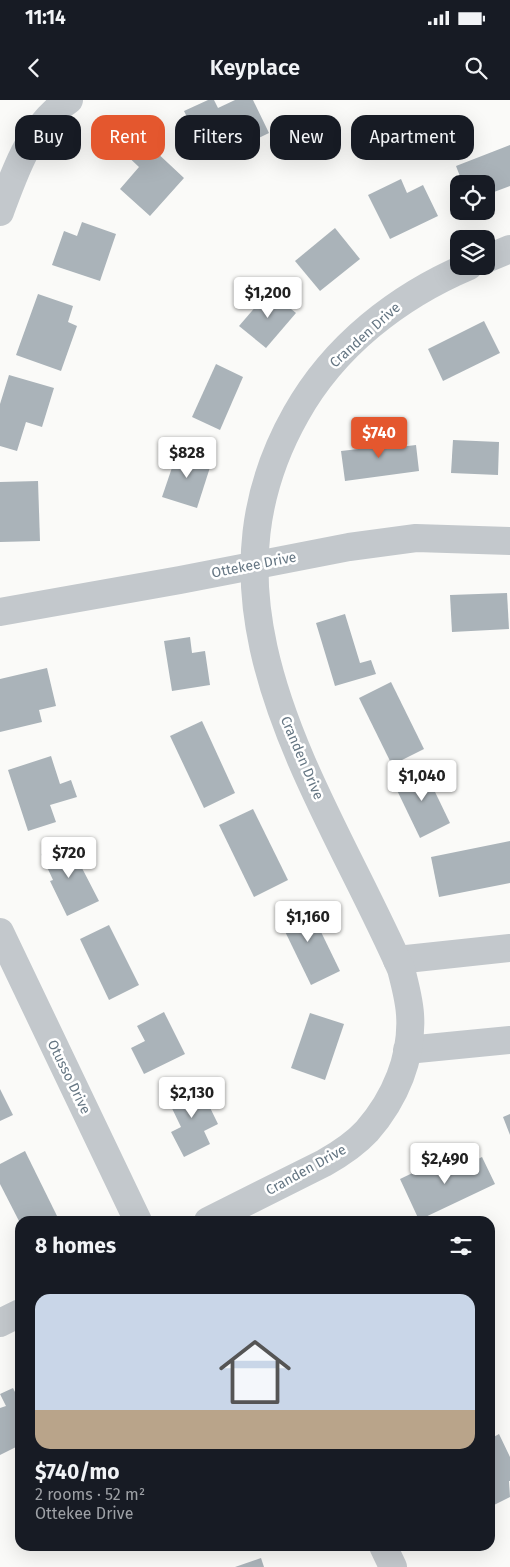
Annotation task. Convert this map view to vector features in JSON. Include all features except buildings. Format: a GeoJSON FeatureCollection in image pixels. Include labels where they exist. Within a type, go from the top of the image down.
{"type":"FeatureCollection","features":[{"type":"Feature","properties":{"kind":"street"},"geometry":{"type":"LineString","coordinates":[[0,212],[28,143],[50,115],[69,100]]}},
{"type":"Feature","properties":{"kind":"street"},"geometry":{"type":"LineString","coordinates":[[495,255],[510,249]]}},
{"type":"Feature","properties":{"kind":"street","name":"Cranden Drive"},"geometry":{"type":"LineString","coordinates":[[218,1216],[324,1163],[354,1143],[367,1131],[388,1102],[403,1069],[410,1034],[408,998],[401,969],[301,761],[277,699],[267,668],[257,620],[254,566],[255,538],[260,506],[274,459],[287,429],[322,375],[343,351],[379,318],[406,298],[450,275]]}},
{"type":"Feature","properties":{"kind":"street","name":"Ottekee Drive"},"geometry":{"type":"LineString","coordinates":[[0,612],[349,547],[416,538],[510,541]]}},
{"type":"Feature","properties":{"kind":"street","name":"Otusso Drive"},"geometry":{"type":"LineString","coordinates":[[0,932],[136,1216]]}},
{"type":"Feature","properties":{"kind":"street"},"geometry":{"type":"LineString","coordinates":[[397,960],[510,948]]}},
{"type":"Feature","properties":{"kind":"street"},"geometry":{"type":"LineString","coordinates":[[407,1050],[510,1040]]}},
{"type":"Feature","properties":{"kind":"street"},"geometry":{"type":"LineString","coordinates":[[0,1323],[15,1316]]}},
{"type":"Feature","properties":{"kind":"street"},"geometry":{"type":"LineString","coordinates":[[385,1551],[393,1567]]}}]}
